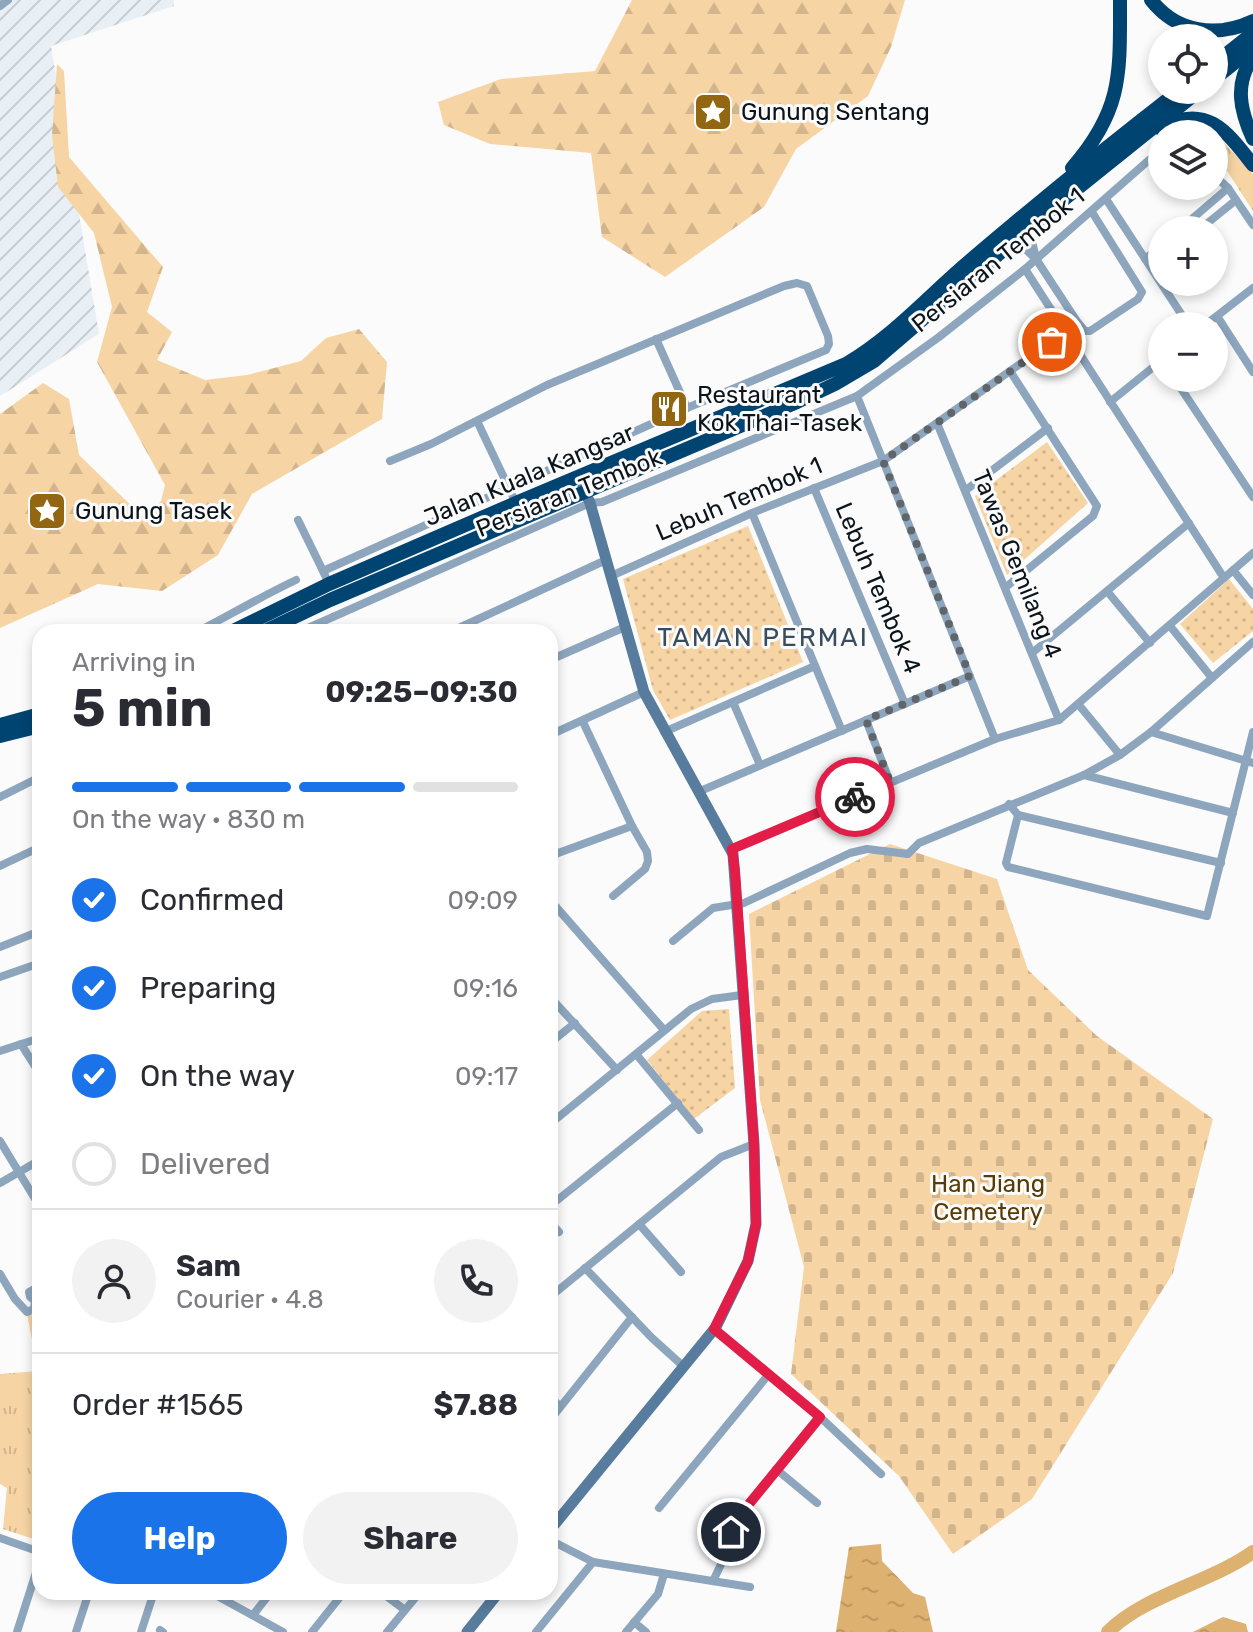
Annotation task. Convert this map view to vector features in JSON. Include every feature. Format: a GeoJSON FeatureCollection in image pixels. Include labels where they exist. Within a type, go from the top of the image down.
{"type":"FeatureCollection","features":[{"type":"Feature","properties":{"kind":"highway"},"geometry":{"type":"LineString","coordinates":[[1061,185],[1111,111],[1120,63],[1120,0]]}},
{"type":"Feature","properties":{"kind":"highway"},"geometry":{"type":"LineString","coordinates":[[1151,0],[1171,19],[1204,31],[1233,30],[1253,21]]}},
{"type":"Feature","properties":{"kind":"highway"},"geometry":{"type":"LineString","coordinates":[[1228,53],[1253,33]]}},
{"type":"Feature","properties":{"kind":"highway"},"geometry":{"type":"LineString","coordinates":[[1228,68],[1253,48]]}},
{"type":"Feature","properties":{"kind":"highway"},"geometry":{"type":"LineString","coordinates":[[1253,57],[1245,68],[1240,92],[1253,139]]}},
{"type":"Feature","properties":{"kind":"highway","name":"Jalan Kuala Kangsar"},"geometry":{"type":"LineString","coordinates":[[248,624],[291,603],[326,578],[512,496],[585,491],[767,397],[867,352],[973,258],[1162,104]]}},
{"type":"Feature","properties":{"kind":"highway","name":"Jalan Kuala Kangsar"},"geometry":{"type":"LineString","coordinates":[[281,624],[330,600],[835,384],[874,361],[1005,247],[1182,104]]}},
{"type":"Feature","properties":{"kind":"highway"},"geometry":{"type":"LineString","coordinates":[[1137,140],[1174,122],[1201,119],[1223,128],[1253,165]]}},
{"type":"Feature","properties":{"kind":"highway"},"geometry":{"type":"LineString","coordinates":[[749,422],[751,416],[764,407],[767,397],[778,402],[791,399],[797,402]]}},
{"type":"Feature","properties":{"kind":"highway"},"geometry":{"type":"LineString","coordinates":[[0,725],[32,716]]}},
{"type":"Feature","properties":{"kind":"highway"},"geometry":{"type":"LineString","coordinates":[[0,736],[32,728]]}},
{"type":"Feature","properties":{"kind":"street"},"geometry":{"type":"LineString","coordinates":[[0,6],[8,0]]}},
{"type":"Feature","properties":{"kind":"street","name":"Persiaran Tembok 1"},"geometry":{"type":"LineString","coordinates":[[857,396],[1025,269],[1148,161]]}},
{"type":"Feature","properties":{"kind":"street"},"geometry":{"type":"LineString","coordinates":[[1228,188],[1253,225]]}},
{"type":"Feature","properties":{"kind":"street"},"geometry":{"type":"LineString","coordinates":[[1106,199],[1148,263]]}},
{"type":"Feature","properties":{"kind":"street"},"geometry":{"type":"LineString","coordinates":[[1195,216],[1214,200]]}},
{"type":"Feature","properties":{"kind":"street"},"geometry":{"type":"LineString","coordinates":[[1216,216],[1236,200]]}},
{"type":"Feature","properties":{"kind":"street"},"geometry":{"type":"LineString","coordinates":[[1092,212],[1142,292]]}},
{"type":"Feature","properties":{"kind":"street"},"geometry":{"type":"LineString","coordinates":[[1036,259],[1031,237],[1043,216]]}},
{"type":"Feature","properties":{"kind":"street"},"geometry":{"type":"LineString","coordinates":[[1005,247],[1023,247],[1036,259],[1085,331],[1090,331],[1148,289]]}},
{"type":"Feature","properties":{"kind":"street"},"geometry":{"type":"LineString","coordinates":[[1025,269],[1224,578]]}},
{"type":"Feature","properties":{"kind":"street"},"geometry":{"type":"LineString","coordinates":[[390,461],[547,385],[784,286],[797,283],[807,286],[828,336],[826,350],[687,408],[512,496],[477,421]]}},
{"type":"Feature","properties":{"kind":"street"},"geometry":{"type":"LineString","coordinates":[[1222,312],[1253,288]]}},
{"type":"Feature","properties":{"kind":"street","name":"Lebuh Tembok 1"},"geometry":{"type":"LineString","coordinates":[[611,576],[752,513],[883,461],[1078,323]]}},
{"type":"Feature","properties":{"kind":"street"},"geometry":{"type":"LineString","coordinates":[[1228,333],[1253,372]]}},
{"type":"Feature","properties":{"kind":"street"},"geometry":{"type":"LineString","coordinates":[[656,339],[687,408]]}},
{"type":"Feature","properties":{"kind":"street"},"geometry":{"type":"LineString","coordinates":[[1006,587],[1097,511],[1096,501],[1010,371]]}},
{"type":"Feature","properties":{"kind":"street"},"geometry":{"type":"LineString","coordinates":[[1110,402],[1148,371]]}},
{"type":"Feature","properties":{"kind":"street"},"geometry":{"type":"LineString","coordinates":[[759,379],[767,397]]}},
{"type":"Feature","properties":{"kind":"street"},"geometry":{"type":"LineString","coordinates":[[1183,392],[1253,497]]}},
{"type":"Feature","properties":{"kind":"street"},"geometry":{"type":"LineString","coordinates":[[857,396],[995,739]]}},
{"type":"Feature","properties":{"kind":"street","name":"Persiaran Tembok"},"geometry":{"type":"LineString","coordinates":[[315,624],[585,491],[602,502],[857,396]]}},
{"type":"Feature","properties":{"kind":"street","name":"Tawas Gemilang 4"},"geometry":{"type":"LineString","coordinates":[[937,423],[1062,718]]}},
{"type":"Feature","properties":{"kind":"street"},"geometry":{"type":"LineString","coordinates":[[966,490],[1048,428]]}},
{"type":"Feature","properties":{"kind":"street","name":"Lebuh Tembok 4"},"geometry":{"type":"LineString","coordinates":[[814,488],[905,704]]}},
{"type":"Feature","properties":{"kind":"street"},"geometry":{"type":"LineString","coordinates":[[558,1520],[714,1329],[728,1306],[754,1241],[756,1224],[754,1144],[732,849],[644,692],[585,491]]}},
{"type":"Feature","properties":{"kind":"street"},"geometry":{"type":"LineString","coordinates":[[752,513],[842,731]]}},
{"type":"Feature","properties":{"kind":"street"},"geometry":{"type":"LineString","coordinates":[[298,520],[326,578]]}},
{"type":"Feature","properties":{"kind":"street"},"geometry":{"type":"LineString","coordinates":[[1032,653],[1189,523]]}},
{"type":"Feature","properties":{"kind":"street"},"geometry":{"type":"LineString","coordinates":[[732,849],[995,739],[1062,718],[1253,553]]}},
{"type":"Feature","properties":{"kind":"street"},"geometry":{"type":"LineString","coordinates":[[467,624],[606,560]]}},
{"type":"Feature","properties":{"kind":"street"},"geometry":{"type":"LineString","coordinates":[[1233,570],[1253,595]]}},
{"type":"Feature","properties":{"kind":"street"},"geometry":{"type":"LineString","coordinates":[[212,624],[296,580]]}},
{"type":"Feature","properties":{"kind":"street"},"geometry":{"type":"LineString","coordinates":[[285,585],[291,603]]}},
{"type":"Feature","properties":{"kind":"street"},"geometry":{"type":"LineString","coordinates":[[1107,591],[1150,643]]}},
{"type":"Feature","properties":{"kind":"street"},"geometry":{"type":"LineString","coordinates":[[1170,626],[1212,678]]}},
{"type":"Feature","properties":{"kind":"street"},"geometry":{"type":"LineString","coordinates":[[558,656],[625,627]]}},
{"type":"Feature","properties":{"kind":"street"},"geometry":{"type":"LineString","coordinates":[[673,941],[713,908],[737,905],[850,853],[867,849],[908,854],[919,843],[1084,775],[1120,755],[1151,732],[1253,642]]}},
{"type":"Feature","properties":{"kind":"street"},"geometry":{"type":"LineString","coordinates":[[664,732],[815,666]]}},
{"type":"Feature","properties":{"kind":"street"},"geometry":{"type":"LineString","coordinates":[[698,792],[970,676]]}},
{"type":"Feature","properties":{"kind":"street"},"geometry":{"type":"LineString","coordinates":[[558,732],[644,692]]}},
{"type":"Feature","properties":{"kind":"street"},"geometry":{"type":"LineString","coordinates":[[733,702],[760,765]]}},
{"type":"Feature","properties":{"kind":"street"},"geometry":{"type":"LineString","coordinates":[[1079,705],[1120,755]]}},
{"type":"Feature","properties":{"kind":"street"},"geometry":{"type":"LineString","coordinates":[[866,720],[890,782]]}},
{"type":"Feature","properties":{"kind":"street"},"geometry":{"type":"LineString","coordinates":[[583,722],[647,852],[645,869],[613,896]]}},
{"type":"Feature","properties":{"kind":"street"},"geometry":{"type":"LineString","coordinates":[[1151,732],[1249,762]]}},
{"type":"Feature","properties":{"kind":"street"},"geometry":{"type":"LineString","coordinates":[[1018,815],[1006,863],[1008,867],[1207,916],[1249,762],[1253,732]]}},
{"type":"Feature","properties":{"kind":"street"},"geometry":{"type":"LineString","coordinates":[[1084,775],[1233,813]]}},
{"type":"Feature","properties":{"kind":"street"},"geometry":{"type":"LineString","coordinates":[[0,797],[32,781]]}},
{"type":"Feature","properties":{"kind":"street"},"geometry":{"type":"LineString","coordinates":[[1009,804],[1018,815],[1221,863]]}},
{"type":"Feature","properties":{"kind":"street"},"geometry":{"type":"LineString","coordinates":[[558,853],[632,826]]}},
{"type":"Feature","properties":{"kind":"street"},"geometry":{"type":"LineString","coordinates":[[0,866],[32,851]]}},
{"type":"Feature","properties":{"kind":"street"},"geometry":{"type":"LineString","coordinates":[[558,909],[664,1030]]}},
{"type":"Feature","properties":{"kind":"street"},"geometry":{"type":"LineString","coordinates":[[0,947],[32,934]]}},
{"type":"Feature","properties":{"kind":"street"},"geometry":{"type":"LineString","coordinates":[[0,977],[32,966]]}},
{"type":"Feature","properties":{"kind":"street"},"geometry":{"type":"LineString","coordinates":[[558,1118],[700,1003],[742,995]]}},
{"type":"Feature","properties":{"kind":"street"},"geometry":{"type":"LineString","coordinates":[[558,1005],[617,1070]]}},
{"type":"Feature","properties":{"kind":"street"},"geometry":{"type":"LineString","coordinates":[[558,1037],[575,1023]]}},
{"type":"Feature","properties":{"kind":"street"},"geometry":{"type":"LineString","coordinates":[[0,1051],[32,1041]]}},
{"type":"Feature","properties":{"kind":"street"},"geometry":{"type":"LineString","coordinates":[[21,1044],[32,1061]]}},
{"type":"Feature","properties":{"kind":"street"},"geometry":{"type":"LineString","coordinates":[[636,1054],[699,1130]]}},
{"type":"Feature","properties":{"kind":"street"},"geometry":{"type":"LineString","coordinates":[[558,1200],[678,1103]]}},
{"type":"Feature","properties":{"kind":"street"},"geometry":{"type":"LineString","coordinates":[[0,1141],[32,1194]]}},
{"type":"Feature","properties":{"kind":"street"},"geometry":{"type":"LineString","coordinates":[[558,1290],[721,1157],[754,1144]]}},
{"type":"Feature","properties":{"kind":"street"},"geometry":{"type":"LineString","coordinates":[[0,1183],[32,1165]]}},
{"type":"Feature","properties":{"kind":"street"},"geometry":{"type":"LineString","coordinates":[[639,1224],[681,1272]]}},
{"type":"Feature","properties":{"kind":"street"},"geometry":{"type":"LineString","coordinates":[[585,1268],[683,1366]]}},
{"type":"Feature","properties":{"kind":"street"},"geometry":{"type":"LineString","coordinates":[[0,1274],[24,1310],[32,1311]]}},
{"type":"Feature","properties":{"kind":"street"},"geometry":{"type":"LineString","coordinates":[[558,1410],[632,1317]]}},
{"type":"Feature","properties":{"kind":"street"},"geometry":{"type":"LineString","coordinates":[[714,1329],[820,1417],[881,1474]]}},
{"type":"Feature","properties":{"kind":"street"},"geometry":{"type":"LineString","coordinates":[[659,1508],[769,1374]]}},
{"type":"Feature","properties":{"kind":"street"},"geometry":{"type":"LineString","coordinates":[[713,1581],[736,1520],[820,1417]]}},
{"type":"Feature","properties":{"kind":"street"},"geometry":{"type":"LineString","coordinates":[[776,1469],[817,1503]]}},
{"type":"Feature","properties":{"kind":"street"},"geometry":{"type":"LineString","coordinates":[[0,1538],[32,1549]]}},
{"type":"Feature","properties":{"kind":"street"},"geometry":{"type":"LineString","coordinates":[[558,1544],[593,1562],[750,1587]]}},
{"type":"Feature","properties":{"kind":"street"},"geometry":{"type":"LineString","coordinates":[[536,1632],[593,1562]]}},
{"type":"Feature","properties":{"kind":"street"},"geometry":{"type":"LineString","coordinates":[[626,1632],[661,1589],[664,1574]]}},
{"type":"Feature","properties":{"kind":"street"},"geometry":{"type":"LineString","coordinates":[[17,1632],[32,1585]]}},
{"type":"Feature","properties":{"kind":"street"},"geometry":{"type":"LineString","coordinates":[[76,1632],[86,1600]]}},
{"type":"Feature","properties":{"kind":"street"},"geometry":{"type":"LineString","coordinates":[[141,1632],[151,1600]]}},
{"type":"Feature","properties":{"kind":"street"},"geometry":{"type":"LineString","coordinates":[[225,1600],[283,1632]]}},
{"type":"Feature","properties":{"kind":"street"},"geometry":{"type":"LineString","coordinates":[[253,1615],[265,1600]]}},
{"type":"Feature","properties":{"kind":"street"},"geometry":{"type":"LineString","coordinates":[[312,1632],[338,1600]]}},
{"type":"Feature","properties":{"kind":"street"},"geometry":{"type":"LineString","coordinates":[[392,1600],[405,1610]]}},
{"type":"Feature","properties":{"kind":"street"},"geometry":{"type":"LineString","coordinates":[[387,1632],[413,1600]]}},
{"type":"Feature","properties":{"kind":"street"},"geometry":{"type":"LineString","coordinates":[[473,1630],[490,1600]]}},
{"type":"Feature","properties":{"kind":"street"},"geometry":{"type":"LineString","coordinates":[[634,1622],[646,1632]]}},
{"type":"Feature","properties":{"kind":"shaded area"},"geometry":{"type":"Polygon","coordinates":[[[0,0],[174,0],[174,6],[51,46],[99,334],[0,396],[0,0]]]}},
{"type":"Feature","properties":{"kind":"green space"},"geometry":{"type":"Polygon","coordinates":[[[632,0],[905,0],[891,47],[868,96],[796,149],[764,207],[665,277],[602,237],[591,153],[490,144],[444,125],[438,102],[501,79],[595,71],[632,0]]]}},
{"type":"Feature","properties":{"kind":"green space"},"geometry":{"type":"Polygon","coordinates":[[[57,64],[64,71],[69,157],[163,267],[147,312],[172,332],[157,360],[205,380],[247,375],[301,361],[326,338],[359,329],[387,362],[382,419],[252,494],[218,555],[162,591],[98,584],[0,628],[0,414],[43,383],[69,399],[79,455],[143,517],[161,501],[165,485],[97,362],[112,307],[94,233],[58,187],[52,135],[57,64]]]}},
{"type":"Feature","properties":{"kind":"green space"},"geometry":{"type":"Polygon","coordinates":[[[1228,147],[1253,174],[1253,211],[1228,173],[1228,147]]]}},
{"type":"Feature","properties":{"kind":"green space"},"geometry":{"type":"Polygon","coordinates":[[[1047,442],[1088,503],[1007,575],[975,496],[1047,442]]]}},
{"type":"Feature","properties":{"kind":"green space"},"geometry":{"type":"Polygon","coordinates":[[[748,526],[803,662],[670,720],[653,690],[623,579],[748,526]]]}},
{"type":"Feature","properties":{"kind":"green space"},"geometry":{"type":"Polygon","coordinates":[[[1229,579],[1253,609],[1253,631],[1213,663],[1180,624],[1229,579]]]}},
{"type":"Feature","properties":{"kind":"green space","name":"Han Jiang Cemetery"},"geometry":{"type":"Polygon","coordinates":[[[890,844],[997,879],[1028,970],[1097,1036],[1213,1119],[1173,1273],[1032,1499],[953,1554],[899,1476],[791,1374],[804,1267],[760,1100],[749,914],[890,844]]]}},
{"type":"Feature","properties":{"kind":"green space"},"geometry":{"type":"Polygon","coordinates":[[[729,1009],[735,1088],[694,1119],[647,1060],[702,1011],[729,1009]]]}},
{"type":"Feature","properties":{"kind":"green space"},"geometry":{"type":"Polygon","coordinates":[[[27,1314],[32,1316],[32,1340],[27,1314]]]}},
{"type":"Feature","properties":{"kind":"green space"},"geometry":{"type":"Polygon","coordinates":[[[32,1371],[32,1538],[3,1529],[7,1488],[0,1484],[0,1374],[32,1371]]]}},
{"type":"Feature","properties":{"kind":"water"},"geometry":{"type":"Polygon","coordinates":[[[881,1544],[882,1561],[913,1593],[925,1597],[933,1632],[836,1632],[849,1547],[881,1544]]]}},
{"type":"Feature","properties":{"kind":"water"},"geometry":{"type":"Polygon","coordinates":[[[1223,1617],[1246,1624],[1248,1632],[1193,1632],[1223,1617]]]}},
{"type":"Feature","properties":{"kind":"waterway"},"geometry":{"type":"LineString","coordinates":[[1108,1632],[1123,1619],[1158,1599],[1218,1572],[1253,1552]]}},
{"type":"Feature","properties":{"kind":"way so far"},"geometry":{"type":"LineString","coordinates":[[855,797],[890,782],[866,720],[970,676],[883,461],[1052,342]]}},
{"type":"Feature","properties":{"kind":"place","name":"Gunung Sentang"},"geometry":{"type":"Point","coordinates":[713,112]}},
{"type":"Feature","properties":{"kind":"place","name":"Restaurant Kok Thai-Tasek"},"geometry":{"type":"Point","coordinates":[669,409]}},
{"type":"Feature","properties":{"kind":"place","name":"Gunung Tasek"},"geometry":{"type":"Point","coordinates":[47,511]}},
{"type":"Feature","properties":{"kind":"district","name":"TAMAN PERMAI"},"geometry":{"type":"Point","coordinates":[763,637]}},
{"type":"Feature","properties":{"kind":"route"},"geometry":{"type":"LineString","coordinates":[[731,1532],[736,1520],[820,1417],[714,1329],[748,1261],[756,1224],[754,1144],[732,849],[855,797]]}}]}
